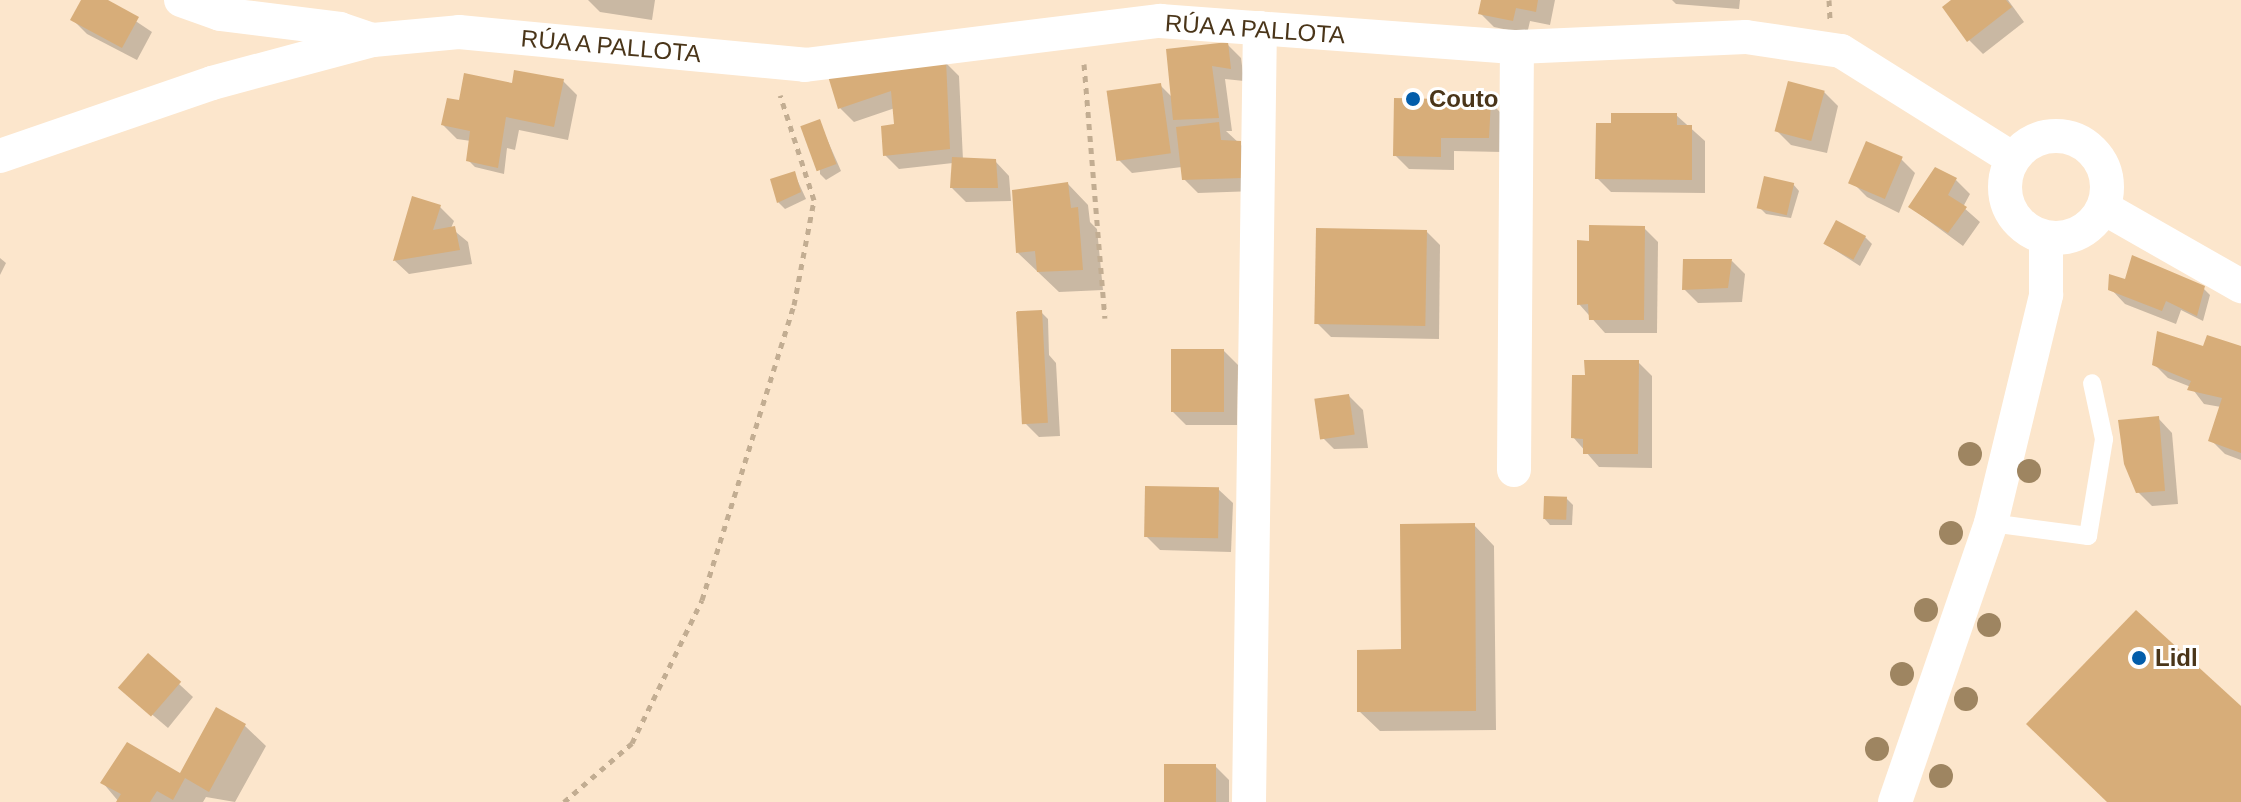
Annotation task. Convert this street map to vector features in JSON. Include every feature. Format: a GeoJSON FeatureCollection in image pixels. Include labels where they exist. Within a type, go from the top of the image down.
{"type":"FeatureCollection","features":[{"type":"Feature","properties":{"kind":"street"},"geometry":{"type":"LineString","coordinates":[[181,0],[220,14],[340,29],[373,40]]}},
{"type":"Feature","properties":{"kind":"street","name":"RÚA A PALLOTA"},"geometry":{"type":"LineString","coordinates":[[373,40],[459,32],[805,65],[1081,31],[1160,10],[1260,28],[1517,47],[1746,37],[1841,51],[2013,159]]}},
{"type":"Feature","properties":{"kind":"street"},"geometry":{"type":"LineString","coordinates":[[1249,802],[1260,28]]}},
{"type":"Feature","properties":{"kind":"street"},"geometry":{"type":"LineString","coordinates":[[0,156],[212,83],[373,40]]}},
{"type":"Feature","properties":{"kind":"street"},"geometry":{"type":"LineString","coordinates":[[1514,470],[1517,47]]}},
{"type":"Feature","properties":{"kind":"street"},"geometry":{"type":"LineString","coordinates":[[2044,137],[2082,142],[2106,170],[2104,208],[2081,233],[2046,238],[2021,224],[2005,198],[2013,159],[2044,137]]}},
{"type":"Feature","properties":{"kind":"street"},"geometry":{"type":"LineString","coordinates":[[2104,208],[2241,286]]}},
{"type":"Feature","properties":{"kind":"street"},"geometry":{"type":"LineString","coordinates":[[1895,802],[1991,523],[2046,295],[2046,238]]}},
{"type":"Feature","properties":{"kind":"lane"},"geometry":{"type":"LineString","coordinates":[[1991,523],[2088,536],[2104,439],[2092,383]]}},
{"type":"Feature","properties":{"kind":"path"},"geometry":{"type":"LineString","coordinates":[[1081,31],[1105,318]]}},
{"type":"Feature","properties":{"kind":"path"},"geometry":{"type":"LineString","coordinates":[[564,802],[632,743],[702,600],[794,305],[814,200],[768,60]]}},
{"type":"Feature","properties":{"kind":"building"},"geometry":{"type":"Polygon","coordinates":[[[81,0],[108,0],[139,17],[122,48],[70,20],[81,0]]]}},
{"type":"Feature","properties":{"kind":"building"},"geometry":{"type":"Polygon","coordinates":[[[1481,0],[1538,0],[1536,12],[1516,8],[1513,21],[1478,14],[1481,0]]]}},
{"type":"Feature","properties":{"kind":"building"},"geometry":{"type":"Polygon","coordinates":[[[1951,0],[2006,0],[2012,7],[1967,42],[1942,7],[1951,0]]]}},
{"type":"Feature","properties":{"kind":"building"},"geometry":{"type":"Polygon","coordinates":[[[1228,42],[1231,69],[1212,66],[1219,118],[1173,120],[1166,49],[1228,42]]]}},
{"type":"Feature","properties":{"kind":"building"},"geometry":{"type":"Polygon","coordinates":[[[946,60],[950,149],[883,156],[881,126],[894,124],[891,91],[838,109],[827,73],[946,60]]]}},
{"type":"Feature","properties":{"kind":"building"},"geometry":{"type":"Polygon","coordinates":[[[514,70],[564,79],[554,127],[506,117],[498,168],[466,161],[470,131],[441,125],[447,98],[459,100],[464,73],[512,83],[514,70]]]}},
{"type":"Feature","properties":{"kind":"building"},"geometry":{"type":"Polygon","coordinates":[[[1788,81],[1825,91],[1811,141],[1775,131],[1788,81]]]}},
{"type":"Feature","properties":{"kind":"building"},"geometry":{"type":"Polygon","coordinates":[[[1161,83],[1171,153],[1116,161],[1107,91],[1161,83]]]}},
{"type":"Feature","properties":{"kind":"building"},"geometry":{"type":"Polygon","coordinates":[[[1394,98],[1491,100],[1489,138],[1441,138],[1441,157],[1393,156],[1394,98]]]}},
{"type":"Feature","properties":{"kind":"building"},"geometry":{"type":"Polygon","coordinates":[[[1611,113],[1677,113],[1677,125],[1692,125],[1692,180],[1595,179],[1596,123],[1611,123],[1611,113]]]}},
{"type":"Feature","properties":{"kind":"building"},"geometry":{"type":"Polygon","coordinates":[[[820,119],[836,164],[817,171],[800,126],[820,119]]]}},
{"type":"Feature","properties":{"kind":"building"},"geometry":{"type":"Polygon","coordinates":[[[1219,122],[1221,140],[1241,141],[1242,178],[1182,180],[1176,127],[1219,122]]]}},
{"type":"Feature","properties":{"kind":"building"},"geometry":{"type":"Polygon","coordinates":[[[1866,141],[1903,157],[1885,199],[1848,183],[1866,141]]]}},
{"type":"Feature","properties":{"kind":"building"},"geometry":{"type":"Polygon","coordinates":[[[952,157],[996,159],[998,188],[950,188],[952,157]]]}},
{"type":"Feature","properties":{"kind":"building"},"geometry":{"type":"Polygon","coordinates":[[[1935,167],[1957,178],[1948,195],[1967,207],[1948,233],[1908,207],[1935,167]]]}},
{"type":"Feature","properties":{"kind":"building"},"geometry":{"type":"Polygon","coordinates":[[[795,171],[801,192],[777,203],[770,179],[795,171]]]}},
{"type":"Feature","properties":{"kind":"building"},"geometry":{"type":"Polygon","coordinates":[[[1764,176],[1794,183],[1787,215],[1757,208],[1764,176]]]}},
{"type":"Feature","properties":{"kind":"building"},"geometry":{"type":"Polygon","coordinates":[[[1068,182],[1071,208],[1078,207],[1083,270],[1037,272],[1035,251],[1016,253],[1012,190],[1068,182]]]}},
{"type":"Feature","properties":{"kind":"building"},"geometry":{"type":"Polygon","coordinates":[[[412,196],[441,205],[433,230],[455,226],[460,250],[393,261],[412,196]]]}},
{"type":"Feature","properties":{"kind":"building"},"geometry":{"type":"Polygon","coordinates":[[[1836,220],[1866,236],[1853,260],[1823,244],[1836,220]]]}},
{"type":"Feature","properties":{"kind":"building"},"geometry":{"type":"Polygon","coordinates":[[[1589,225],[1645,226],[1644,320],[1589,320],[1588,304],[1577,305],[1577,240],[1589,241],[1589,225]]]}},
{"type":"Feature","properties":{"kind":"building"},"geometry":{"type":"Polygon","coordinates":[[[1316,228],[1427,230],[1425,326],[1314,324],[1316,228]]]}},
{"type":"Feature","properties":{"kind":"building"},"geometry":{"type":"Polygon","coordinates":[[[2132,255],[2205,286],[2197,316],[2166,301],[2162,311],[2108,290],[2109,274],[2125,279],[2132,255]]]}},
{"type":"Feature","properties":{"kind":"building"},"geometry":{"type":"Polygon","coordinates":[[[1683,259],[1732,259],[1728,288],[1682,290],[1683,259]]]}},
{"type":"Feature","properties":{"kind":"building"},"geometry":{"type":"Polygon","coordinates":[[[1042,310],[1048,423],[1022,424],[1016,311],[1042,310]]]}},
{"type":"Feature","properties":{"kind":"building"},"geometry":{"type":"Polygon","coordinates":[[[2157,331],[2203,346],[2207,335],[2241,346],[2241,453],[2208,441],[2222,398],[2187,390],[2191,381],[2152,365],[2157,331]]]}},
{"type":"Feature","properties":{"kind":"building"},"geometry":{"type":"Polygon","coordinates":[[[1171,349],[1224,349],[1224,412],[1171,412],[1171,349]]]}},
{"type":"Feature","properties":{"kind":"building"},"geometry":{"type":"Polygon","coordinates":[[[1584,360],[1639,360],[1638,454],[1583,454],[1583,439],[1571,438],[1572,375],[1585,375],[1584,360]]]}},
{"type":"Feature","properties":{"kind":"building"},"geometry":{"type":"Polygon","coordinates":[[[1349,394],[1355,435],[1320,439],[1314,399],[1349,394]]]}},
{"type":"Feature","properties":{"kind":"building"},"geometry":{"type":"Polygon","coordinates":[[[2159,416],[2165,491],[2136,493],[2124,464],[2118,420],[2159,416]]]}},
{"type":"Feature","properties":{"kind":"building"},"geometry":{"type":"Polygon","coordinates":[[[1145,486],[1219,487],[1218,538],[1144,537],[1145,486]]]}},
{"type":"Feature","properties":{"kind":"building"},"geometry":{"type":"Polygon","coordinates":[[[1544,496],[1567,497],[1566,520],[1543,519],[1544,496]]]}},
{"type":"Feature","properties":{"kind":"building"},"geometry":{"type":"Polygon","coordinates":[[[1475,523],[1476,711],[1357,712],[1357,650],[1401,649],[1400,524],[1475,523]]]}},
{"type":"Feature","properties":{"kind":"building","name":"Lidl"},"geometry":{"type":"Polygon","coordinates":[[[2136,610],[2241,706],[2241,802],[2107,802],[2026,724],[2136,610]]]}},
{"type":"Feature","properties":{"kind":"building"},"geometry":{"type":"Polygon","coordinates":[[[148,653],[181,682],[151,717],[118,688],[148,653]]]}},
{"type":"Feature","properties":{"kind":"building"},"geometry":{"type":"Polygon","coordinates":[[[216,707],[246,724],[209,792],[185,778],[173,800],[157,791],[150,802],[116,802],[121,794],[100,783],[127,742],[180,773],[216,707]]]}},
{"type":"Feature","properties":{"kind":"building"},"geometry":{"type":"Polygon","coordinates":[[[1164,764],[1216,764],[1216,802],[1164,802],[1164,764]]]}},
{"type":"Feature","properties":{"kind":"place","name":"Couto"},"geometry":{"type":"Point","coordinates":[1413,99]}},
{"type":"Feature","properties":{"kind":"place","name":"Lidl"},"geometry":{"type":"Point","coordinates":[2139,658]}}]}
